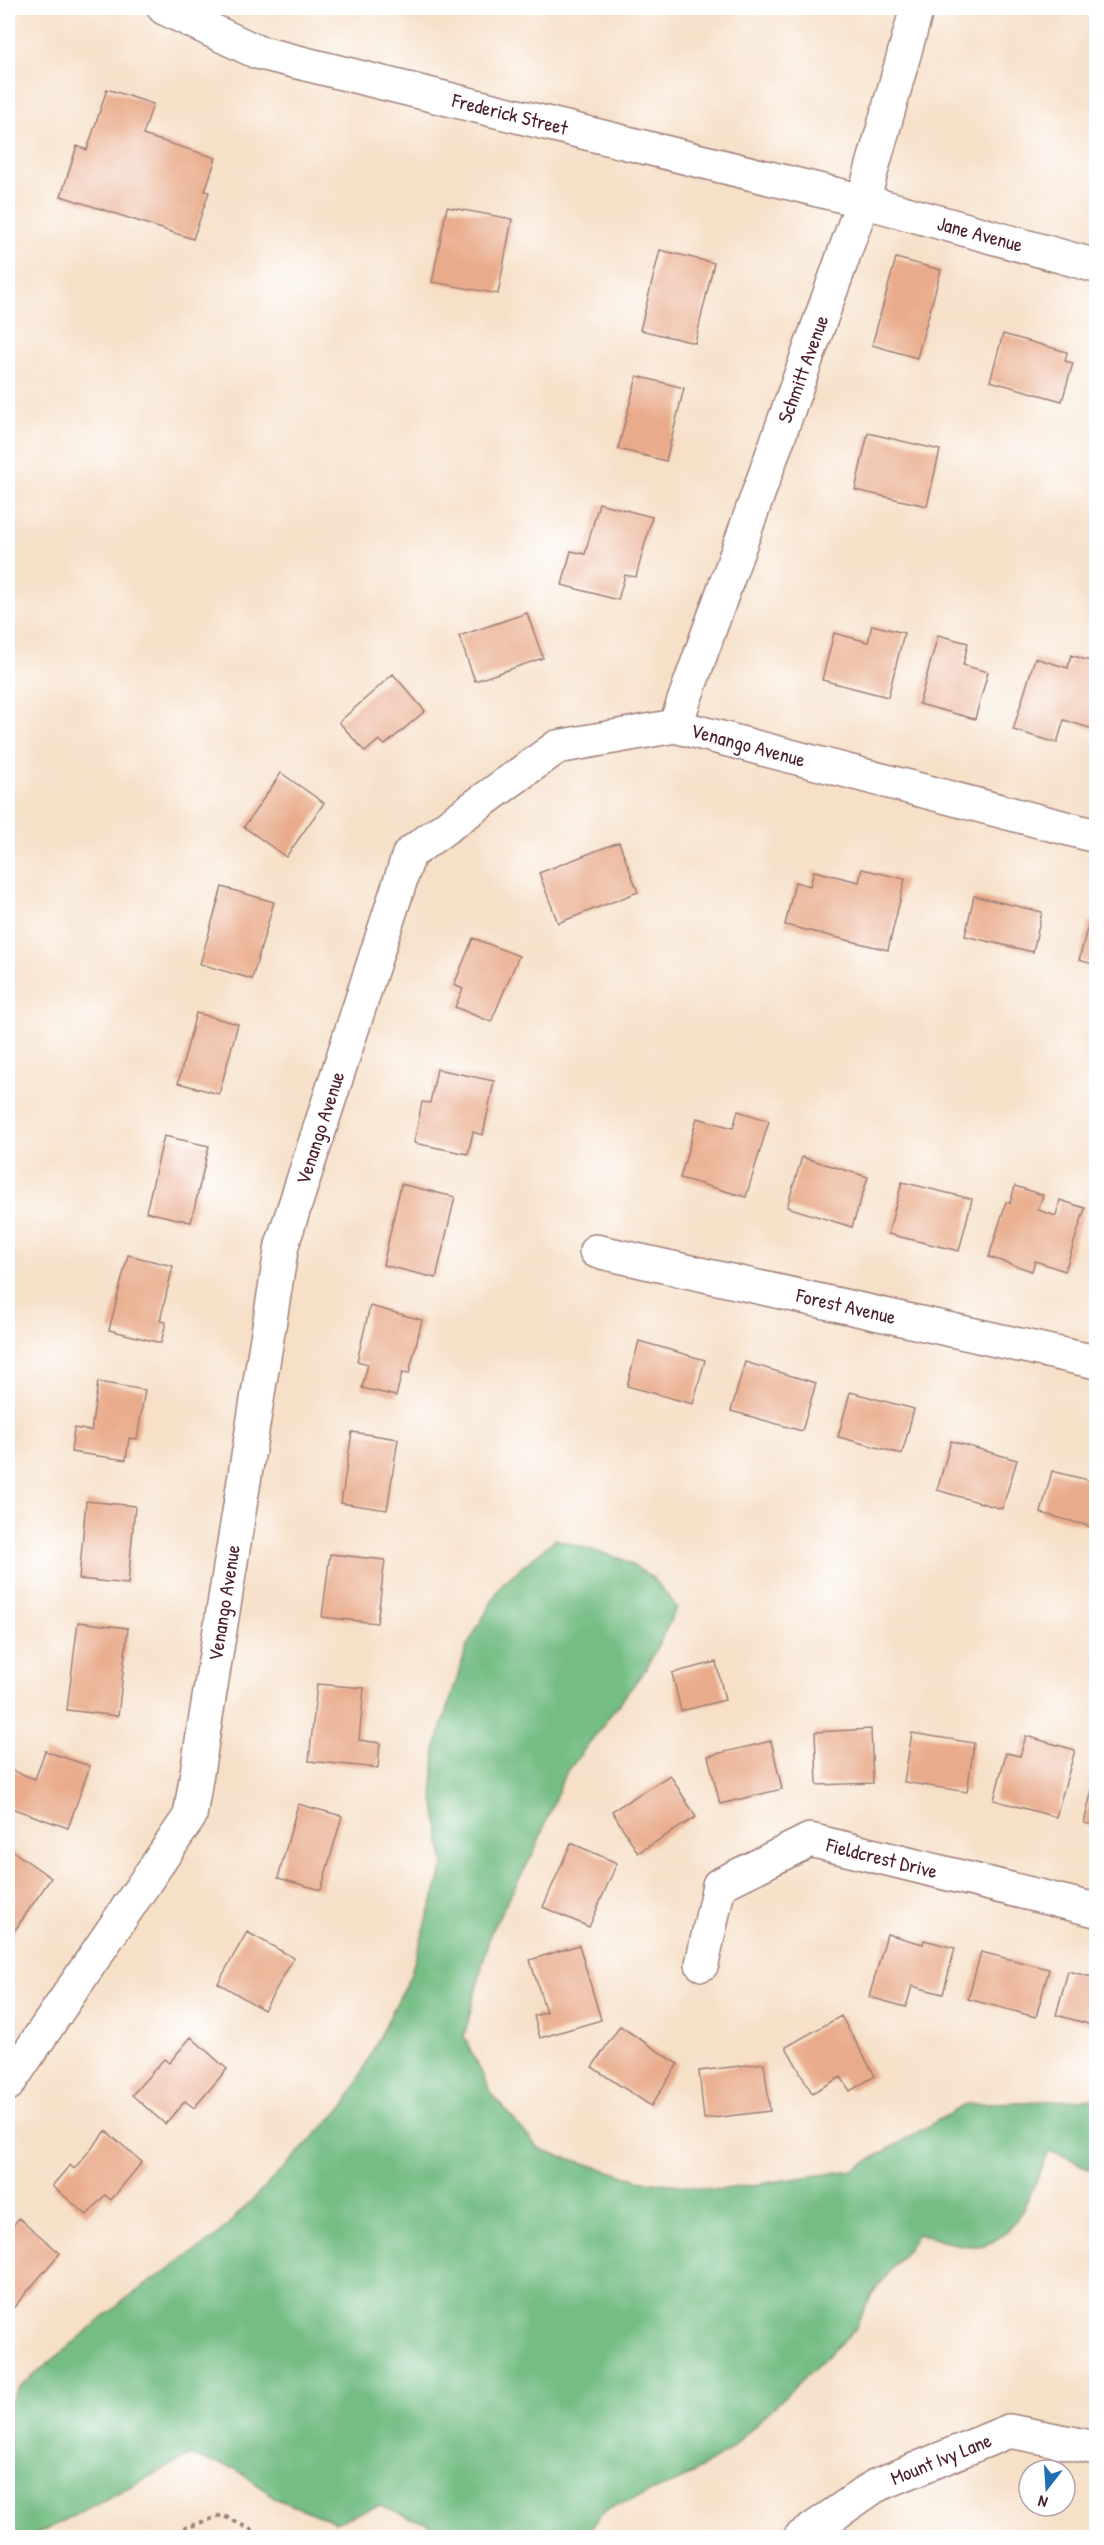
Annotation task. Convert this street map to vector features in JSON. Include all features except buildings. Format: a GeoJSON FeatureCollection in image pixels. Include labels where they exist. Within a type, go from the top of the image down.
{"type":"FeatureCollection","features":[{"type":"Feature","properties":{"kind":"street","name":"Frederick Street"},"geometry":{"type":"LineString","coordinates":[[164,8],[257,52],[863,201]]}},
{"type":"Feature","properties":{"kind":"street","name":"Schmitt Avenue"},"geometry":{"type":"LineString","coordinates":[[675,726],[863,201],[918,8]]}},
{"type":"Feature","properties":{"kind":"street","name":"Jane Avenue"},"geometry":{"type":"LineString","coordinates":[[863,201],[1096,266]]}},
{"type":"Feature","properties":{"kind":"street","name":"Venango Avenue"},"geometry":{"type":"LineString","coordinates":[[8,2084],[190,1816],[282,1245],[409,854],[557,747],[675,726],[1096,836]]}},
{"type":"Feature","properties":{"kind":"street","name":"Forest Avenue"},"geometry":{"type":"LineString","coordinates":[[596,1251],[1096,1362]]}},
{"type":"Feature","properties":{"kind":"street","name":"Fieldcrest Drive"},"geometry":{"type":"LineString","coordinates":[[702,1964],[719,1885],[810,1840],[1096,1910]]}},
{"type":"Feature","properties":{"kind":"street","name":"Mount Ivy Lane"},"geometry":{"type":"LineString","coordinates":[[800,2538],[875,2486],[1009,2431],[1096,2448]]}},
{"type":"Feature","properties":{"kind":"path"},"geometry":{"type":"LineString","coordinates":[[180,2538],[185,2528],[222,2515],[267,2538]]}},
{"type":"Feature","properties":{"kind":"green space"},"geometry":{"type":"Polygon","coordinates":[[[555,1539],[622,1559],[652,1577],[677,1607],[647,1667],[564,1776],[535,1850],[491,1931],[464,2037],[493,2096],[539,2149],[638,2180],[719,2190],[853,2170],[966,2104],[1096,2099],[1096,2173],[1067,2157],[1049,2152],[1022,2210],[1003,2234],[991,2242],[977,2246],[962,2245],[918,2234],[871,2296],[855,2329],[727,2452],[679,2481],[606,2509],[584,2537],[430,2537],[431,2525],[379,2506],[334,2522],[277,2499],[236,2469],[189,2456],[32,2537],[8,2537],[8,2403],[19,2388],[127,2298],[216,2237],[346,2104],[410,1976],[444,1865],[433,1791],[435,1750],[467,1646],[502,1584],[555,1539]]]}}]}
